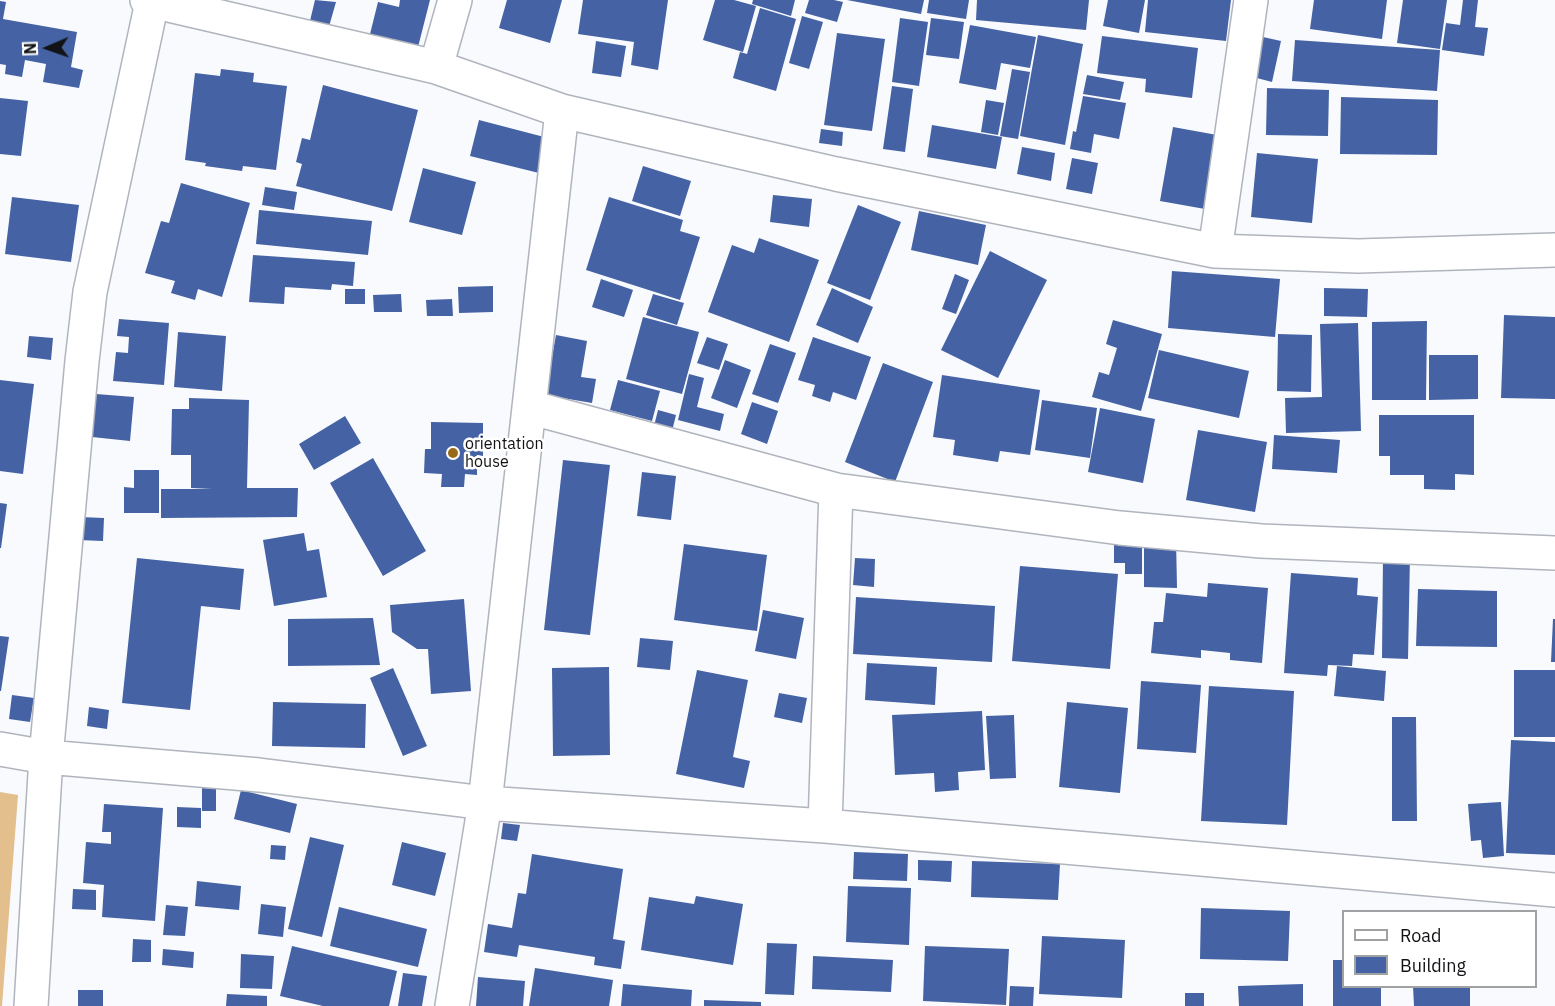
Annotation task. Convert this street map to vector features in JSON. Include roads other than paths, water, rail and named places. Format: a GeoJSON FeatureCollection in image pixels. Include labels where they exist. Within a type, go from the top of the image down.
{"type":"FeatureCollection","features":[{"type":"Feature","properties":{"kind":"street"},"geometry":{"type":"LineString","coordinates":[[436,67],[455,0]]}},
{"type":"Feature","properties":{"kind":"street"},"geometry":{"type":"LineString","coordinates":[[1215,251],[1251,0]]}},
{"type":"Feature","properties":{"kind":"street"},"geometry":{"type":"LineString","coordinates":[[31,1006],[46,757],[81,360],[90,292],[150,1],[436,67],[562,111],[868,181],[1215,251],[1358,256],[1555,250]]}},
{"type":"Feature","properties":{"kind":"street"},"geometry":{"type":"LineString","coordinates":[[452,1006],[484,803],[562,111]]}},
{"type":"Feature","properties":{"kind":"street"},"geometry":{"type":"LineString","coordinates":[[529,407],[836,490],[1120,528],[1262,541],[1555,553]]}},
{"type":"Feature","properties":{"kind":"street"},"geometry":{"type":"LineString","coordinates":[[825,826],[836,490]]}},
{"type":"Feature","properties":{"kind":"street"},"geometry":{"type":"LineString","coordinates":[[0,749],[46,757],[259,775],[484,803],[825,826],[1555,890]]}},
{"type":"Feature","properties":{"kind":"place","name":"orientation house"},"geometry":{"type":"Point","coordinates":[453,453]}}]}
